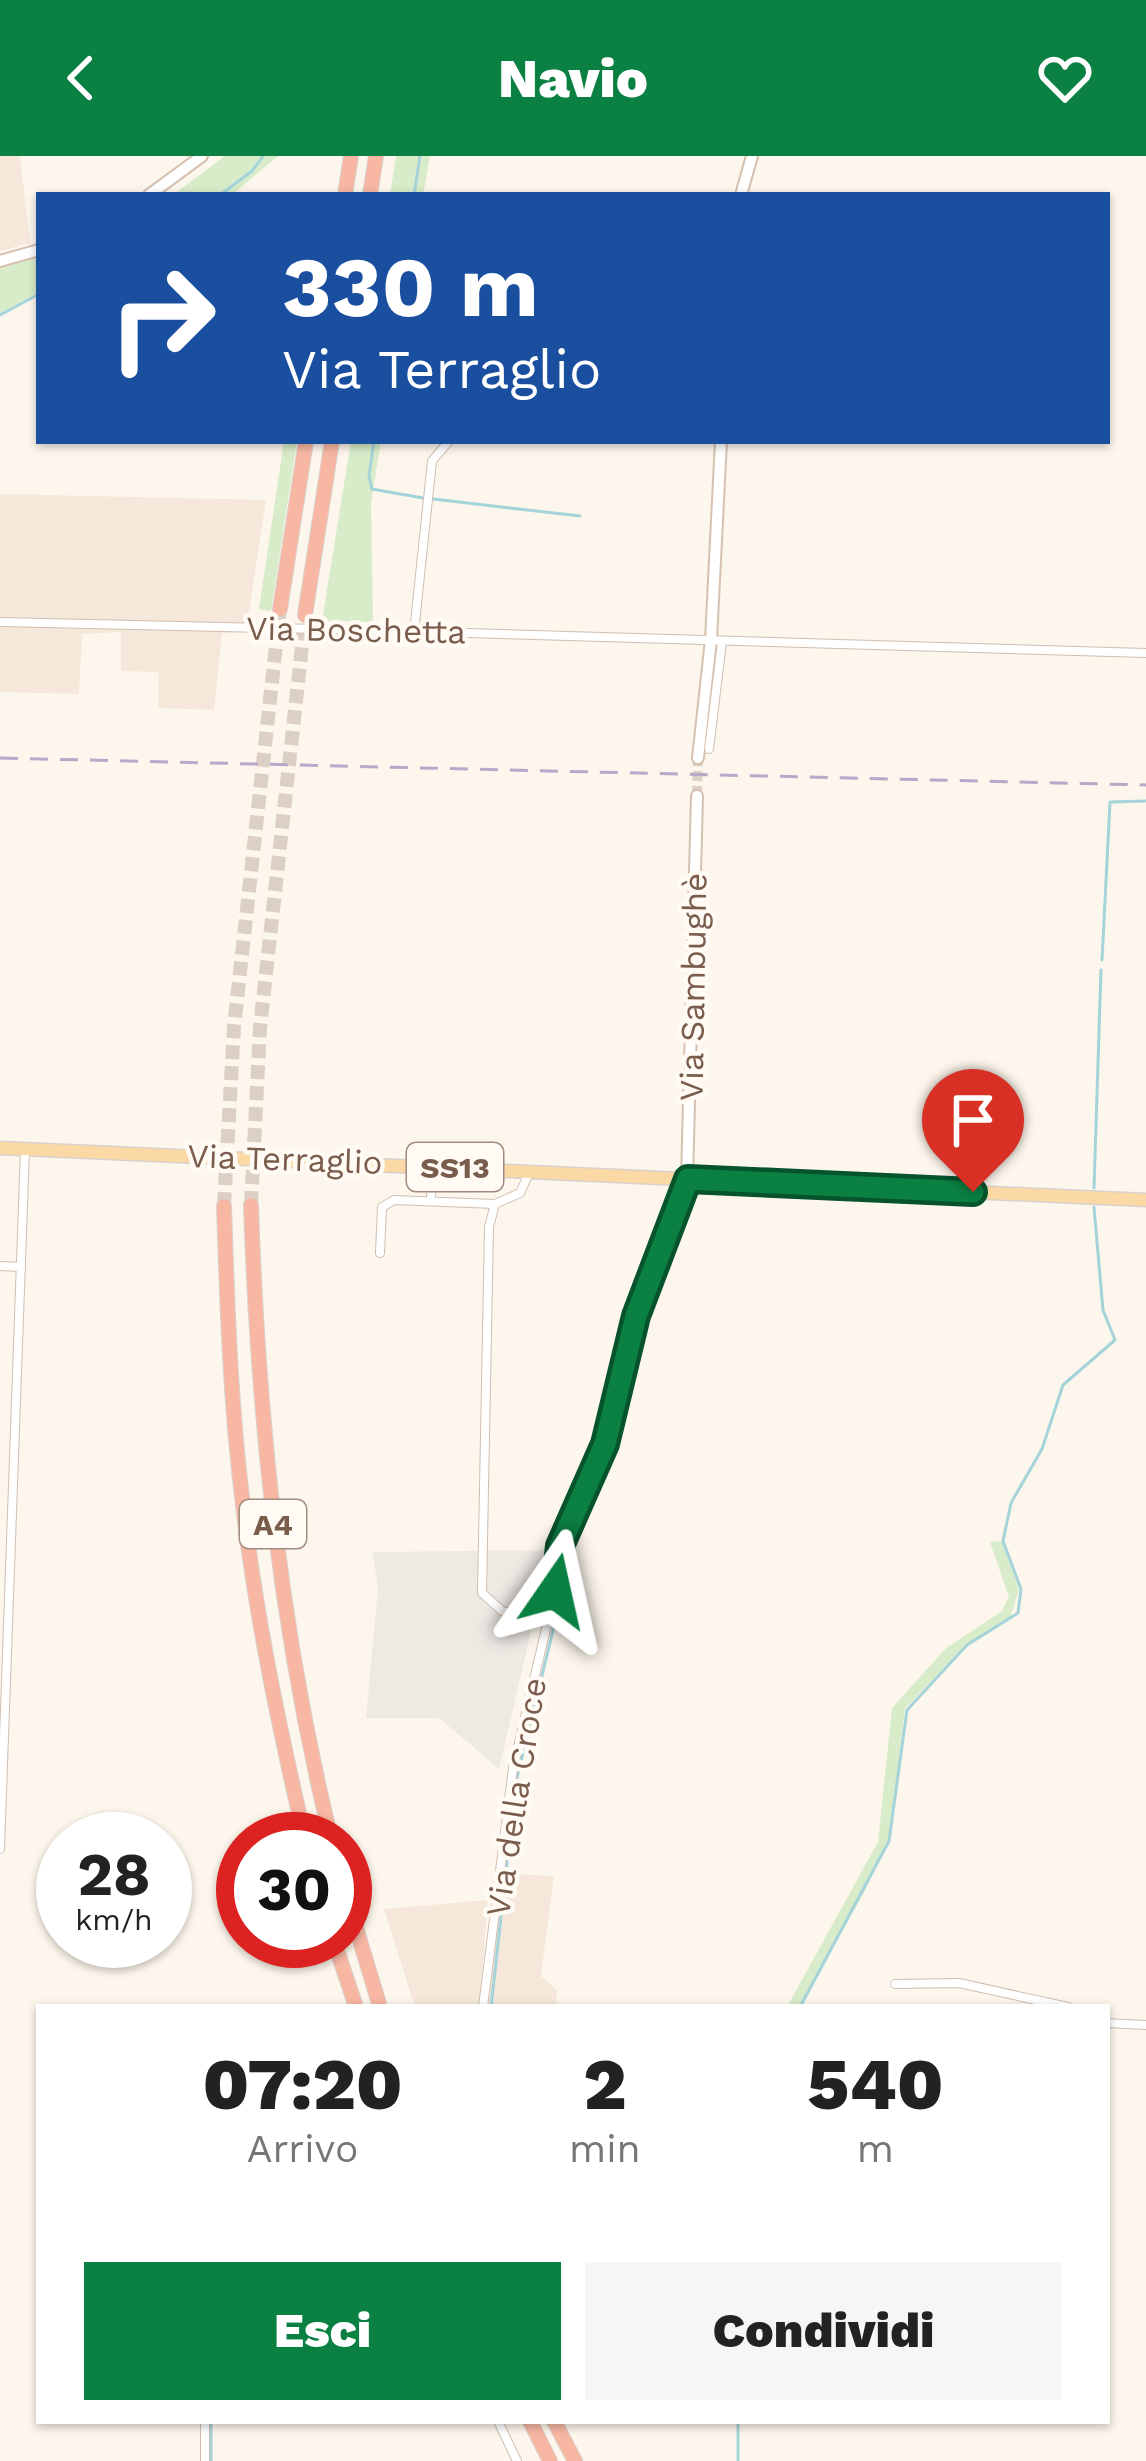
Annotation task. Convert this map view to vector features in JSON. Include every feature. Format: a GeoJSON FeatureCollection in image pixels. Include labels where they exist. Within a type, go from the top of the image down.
{"type":"FeatureCollection","features":[{"type":"Feature","properties":{"kind":"highway"},"geometry":{"type":"LineString","coordinates":[[345,192],[351,156]]}},
{"type":"Feature","properties":{"kind":"highway"},"geometry":{"type":"LineString","coordinates":[[370,192],[376,156]]}},
{"type":"Feature","properties":{"kind":"highway"},"geometry":{"type":"LineString","coordinates":[[280,609],[306,444]]}},
{"type":"Feature","properties":{"kind":"highway"},"geometry":{"type":"LineString","coordinates":[[305,615],[332,444]]}},
{"type":"Feature","properties":{"kind":"highway","name":"A4"},"geometry":{"type":"LineString","coordinates":[[224,1205],[241,1489],[274,1705],[299,1812]]}},
{"type":"Feature","properties":{"kind":"highway","name":"A4"},"geometry":{"type":"LineString","coordinates":[[251,1205],[268,1492],[299,1703],[325,1812]]}},
{"type":"Feature","properties":{"kind":"highway"},"geometry":{"type":"LineString","coordinates":[[343,1968],[355,2004]]}},
{"type":"Feature","properties":{"kind":"highway"},"geometry":{"type":"LineString","coordinates":[[368,1968],[379,2004]]}},
{"type":"Feature","properties":{"kind":"highway"},"geometry":{"type":"LineString","coordinates":[[532,2424],[550,2461]]}},
{"type":"Feature","properties":{"kind":"highway"},"geometry":{"type":"LineString","coordinates":[[556,2424],[574,2461]]}},
{"type":"Feature","properties":{"kind":"main road","name":"Via Terraglio"},"geometry":{"type":"LineString","coordinates":[[0,1148],[1146,1200]]}},
{"type":"Feature","properties":{"kind":"street"},"geometry":{"type":"LineString","coordinates":[[153,192],[202,156]]}},
{"type":"Feature","properties":{"kind":"street"},"geometry":{"type":"LineString","coordinates":[[742,192],[752,156]]}},
{"type":"Feature","properties":{"kind":"street"},"geometry":{"type":"LineString","coordinates":[[0,261],[36,251]]}},
{"type":"Feature","properties":{"kind":"street"},"geometry":{"type":"LineString","coordinates":[[414,632],[432,461],[446,444]]}},
{"type":"Feature","properties":{"kind":"street"},"geometry":{"type":"LineString","coordinates":[[704,753],[716,641],[721,444]]}},
{"type":"Feature","properties":{"kind":"street","name":"Via Boschetta"},"geometry":{"type":"LineString","coordinates":[[0,622],[1146,653]]}},
{"type":"Feature","properties":{"kind":"street","name":"Via Sambughè"},"geometry":{"type":"LineString","coordinates":[[688,1179],[697,796]]}},
{"type":"Feature","properties":{"kind":"street"},"geometry":{"type":"LineString","coordinates":[[0,1849],[25,1149]]}},
{"type":"Feature","properties":{"kind":"street"},"geometry":{"type":"LineString","coordinates":[[431,1198],[432,1166]]}},
{"type":"Feature","properties":{"kind":"street"},"geometry":{"type":"LineString","coordinates":[[380,1253],[382,1207],[394,1200],[495,1204],[523,1190],[530,1171]]}},
{"type":"Feature","properties":{"kind":"street","name":"Via della Croce"},"geometry":{"type":"LineString","coordinates":[[483,2004],[513,1768],[560,1546],[605,1444],[636,1316],[688,1179]]}},
{"type":"Feature","properties":{"kind":"street"},"geometry":{"type":"LineString","coordinates":[[495,1204],[486,1269],[482,1594],[502,1611],[548,1620]]}},
{"type":"Feature","properties":{"kind":"street"},"geometry":{"type":"LineString","coordinates":[[0,1266],[21,1267]]}},
{"type":"Feature","properties":{"kind":"street"},"geometry":{"type":"LineString","coordinates":[[895,1984],[959,1983],[1054,2004]]}},
{"type":"Feature","properties":{"kind":"street"},"geometry":{"type":"LineString","coordinates":[[1110,2023],[1146,2025]]}},
{"type":"Feature","properties":{"kind":"street"},"geometry":{"type":"LineString","coordinates":[[205,2424],[205,2461]]}},
{"type":"Feature","properties":{"kind":"street"},"geometry":{"type":"LineString","coordinates":[[499,2424],[517,2461]]}},
{"type":"Feature","properties":{"kind":"shaded area"},"geometry":{"type":"Polygon","coordinates":[[[0,156],[20,156],[30,243],[0,251],[0,156]]]}},
{"type":"Feature","properties":{"kind":"shaded area"},"geometry":{"type":"Polygon","coordinates":[[[0,494],[266,500],[246,632],[222,633],[214,710],[158,708],[159,672],[121,671],[121,632],[82,634],[79,694],[0,692],[0,494]]]}},
{"type":"Feature","properties":{"kind":"shaded area"},"geometry":{"type":"Polygon","coordinates":[[[550,1550],[499,1769],[439,1718],[366,1718],[378,1587],[372,1552],[550,1550]]]}},
{"type":"Feature","properties":{"kind":"shaded area"},"geometry":{"type":"Polygon","coordinates":[[[497,1873],[554,1876],[541,1976],[557,1990],[556,2004],[485,2004],[497,1873]]]}},
{"type":"Feature","properties":{"kind":"shaded area"},"geometry":{"type":"Polygon","coordinates":[[[488,1900],[479,2004],[414,2004],[384,1909],[488,1900]]]}},
{"type":"Feature","properties":{"kind":"green space"},"geometry":{"type":"Polygon","coordinates":[[[225,156],[278,156],[236,192],[177,192],[225,156]]]}},
{"type":"Feature","properties":{"kind":"green space"},"geometry":{"type":"Polygon","coordinates":[[[396,156],[430,156],[424,192],[390,192],[396,156]]]}},
{"type":"Feature","properties":{"kind":"green space"},"geometry":{"type":"Polygon","coordinates":[[[36,258],[36,294],[0,313],[0,268],[36,258]]]}},
{"type":"Feature","properties":{"kind":"green space"},"geometry":{"type":"Polygon","coordinates":[[[284,444],[297,444],[271,611],[259,609],[284,444]]]}},
{"type":"Feature","properties":{"kind":"green space"},"geometry":{"type":"Polygon","coordinates":[[[351,444],[381,444],[371,503],[373,622],[322,621],[351,444]]]}},
{"type":"Feature","properties":{"kind":"green space"},"geometry":{"type":"Polygon","coordinates":[[[1003,1541],[1019,1589],[1010,1619],[968,1643],[905,1708],[890,1834],[866,1889],[801,2004],[789,2004],[878,1842],[892,1708],[946,1648],[1001,1612],[1009,1597],[990,1542],[1003,1541]]]}},
{"type":"Feature","properties":{"kind":"waterway"},"geometry":{"type":"LineString","coordinates":[[224,192],[263,156]]}},
{"type":"Feature","properties":{"kind":"waterway"},"geometry":{"type":"LineString","coordinates":[[414,192],[420,156]]}},
{"type":"Feature","properties":{"kind":"waterway"},"geometry":{"type":"LineString","coordinates":[[0,315],[36,296]]}},
{"type":"Feature","properties":{"kind":"waterway"},"geometry":{"type":"LineString","coordinates":[[374,444],[372,489],[423,498]]}},
{"type":"Feature","properties":{"kind":"waterway"},"geometry":{"type":"LineString","coordinates":[[433,499],[580,516]]}},
{"type":"Feature","properties":{"kind":"waterway"},"geometry":{"type":"LineString","coordinates":[[1102,960],[1110,802],[1146,801]]}},
{"type":"Feature","properties":{"kind":"waterway"},"geometry":{"type":"LineString","coordinates":[[1094,1188],[1101,970]]}},
{"type":"Feature","properties":{"kind":"waterway"},"geometry":{"type":"LineString","coordinates":[[802,2004],[889,1841],[907,1710],[967,1645],[1018,1613],[1021,1589],[1003,1541],[1011,1503],[1042,1449],[1063,1385],[1115,1340],[1103,1310],[1094,1207]]}},
{"type":"Feature","properties":{"kind":"waterway"},"geometry":{"type":"LineString","coordinates":[[491,2004],[516,1782],[570,1561]]}},
{"type":"Feature","properties":{"kind":"waterway"},"geometry":{"type":"LineString","coordinates":[[211,2424],[211,2461]]}},
{"type":"Feature","properties":{"kind":"waterway"},"geometry":{"type":"LineString","coordinates":[[738,2424],[738,2461]]}},
{"type":"Feature","properties":{"kind":"tunnel"},"geometry":{"type":"LineString","coordinates":[[224,1206],[234,1027],[280,609]]}},
{"type":"Feature","properties":{"kind":"tunnel"},"geometry":{"type":"LineString","coordinates":[[251,1205],[260,1028],[305,619]]}},
{"type":"Feature","properties":{"kind":"tunnel"},"geometry":{"type":"LineString","coordinates":[[697,796],[698,758]]}},
{"type":"Feature","properties":{"kind":"railway"},"geometry":{"type":"LineString","coordinates":[[0,758],[1146,785]]}},
{"type":"Feature","properties":{"kind":"route"},"geometry":{"type":"LineString","coordinates":[[555,1591],[560,1546],[605,1444],[636,1316],[688,1179],[973,1192]]}}]}
